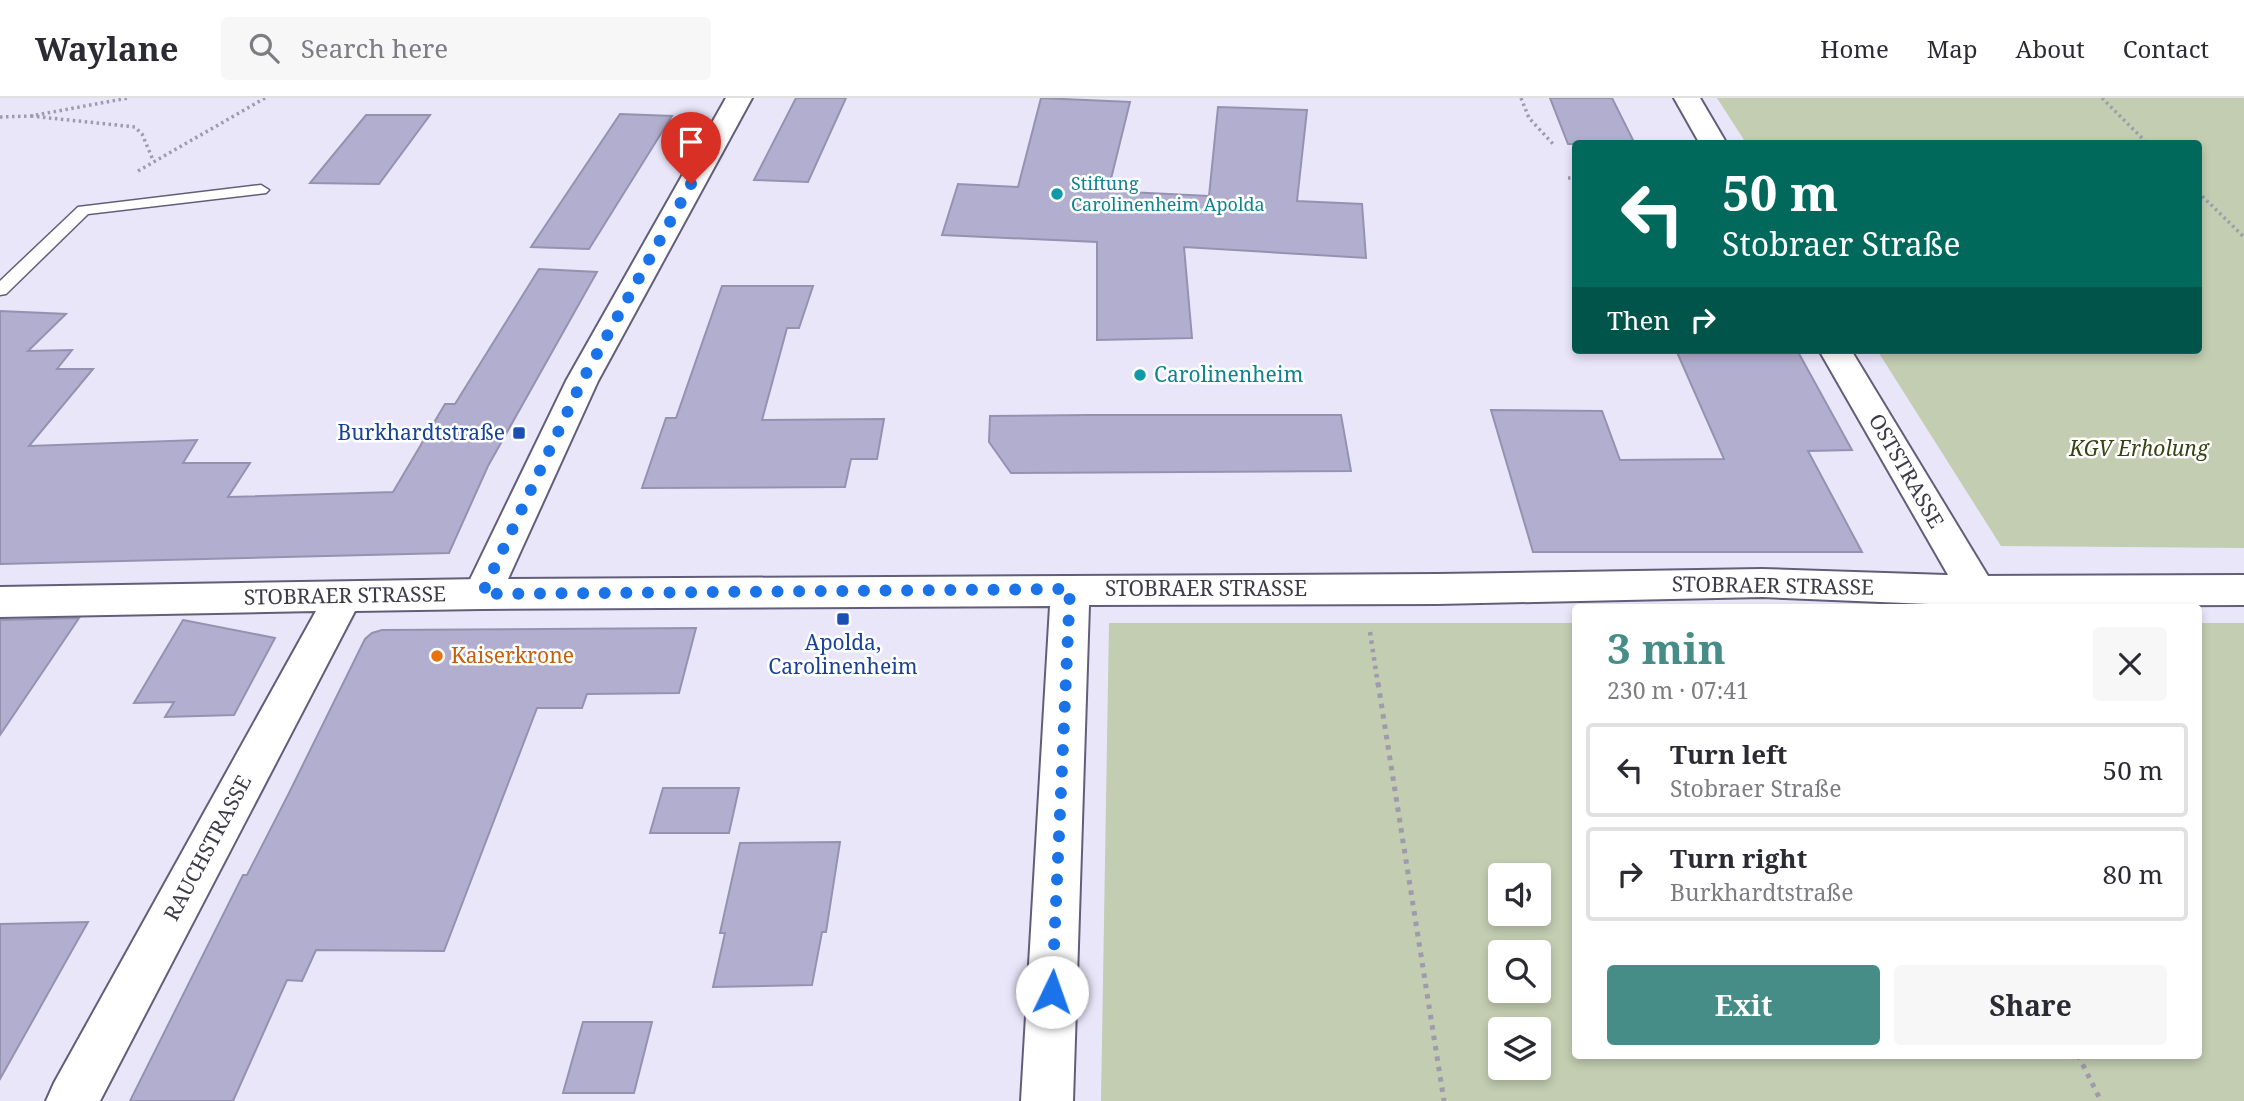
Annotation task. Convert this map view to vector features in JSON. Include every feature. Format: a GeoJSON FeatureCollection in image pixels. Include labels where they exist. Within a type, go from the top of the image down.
{"type":"FeatureCollection","features":[{"type":"Feature","properties":{"kind":"street"},"geometry":{"type":"LineString","coordinates":[[482,594],[582,381],[739,98]]}},
{"type":"Feature","properties":{"kind":"street"},"geometry":{"type":"LineString","coordinates":[[1687,98],[1712,140]]}},
{"type":"Feature","properties":{"kind":"street","name":"OSTSTRASSE"},"geometry":{"type":"LineString","coordinates":[[1837,354],[1977,591]]}},
{"type":"Feature","properties":{"kind":"street","name":"STOBRAER STRASSE"},"geometry":{"type":"LineString","coordinates":[[0,602],[482,594],[1364,589],[1762,583],[1977,591],[2244,590]]}},
{"type":"Feature","properties":{"kind":"street"},"geometry":{"type":"LineString","coordinates":[[1047,1101],[1070,589]]}},
{"type":"Feature","properties":{"kind":"street","name":"RAUCHSTRASSE"},"geometry":{"type":"LineString","coordinates":[[72,1101],[344,596]]}},
{"type":"Feature","properties":{"kind":"lane"},"geometry":{"type":"LineString","coordinates":[[0,290],[83,210],[261,190]]}},
{"type":"Feature","properties":{"kind":"path"},"geometry":{"type":"LineString","coordinates":[[31,117],[128,98]]}},
{"type":"Feature","properties":{"kind":"path"},"geometry":{"type":"LineString","coordinates":[[83,210],[153,160],[265,98]]}},
{"type":"Feature","properties":{"kind":"path"},"geometry":{"type":"LineString","coordinates":[[1521,98],[1524,111],[1536,130],[1554,145]]}},
{"type":"Feature","properties":{"kind":"path"},"geometry":{"type":"LineString","coordinates":[[2102,98],[2144,140]]}},
{"type":"Feature","properties":{"kind":"path"},"geometry":{"type":"LineString","coordinates":[[0,117],[31,117],[135,127],[142,134],[153,160]]}},
{"type":"Feature","properties":{"kind":"path"},"geometry":{"type":"LineString","coordinates":[[2202,196],[2244,237]]}},
{"type":"Feature","properties":{"kind":"path"},"geometry":{"type":"LineString","coordinates":[[1364,589],[1444,1101]]}},
{"type":"Feature","properties":{"kind":"path"},"geometry":{"type":"LineString","coordinates":[[2080,1059],[2101,1101]]}},
{"type":"Feature","properties":{"kind":"green space","name":"KGV Erholung"},"geometry":{"type":"Polygon","coordinates":[[[1717,98],[2244,98],[2244,548],[2001,546],[1880,354],[2202,354],[2202,140],[1744,140],[1717,98]]]}},
{"type":"Feature","properties":{"kind":"green space"},"geometry":{"type":"Polygon","coordinates":[[[1109,623],[1572,623],[1572,1059],[2202,1059],[2202,623],[2244,623],[2244,1101],[1101,1101],[1109,623]]]}},
{"type":"Feature","properties":{"kind":"building"},"geometry":{"type":"Polygon","coordinates":[[[796,98],[846,98],[808,182],[754,180],[796,98]]]}},
{"type":"Feature","properties":{"kind":"building","name":"Stiftung Carolinenheim Apolda"},"geometry":{"type":"Polygon","coordinates":[[[1041,98],[1130,102],[1108,191],[1209,196],[1218,107],[1307,110],[1297,201],[1362,204],[1366,258],[1184,247],[1192,338],[1097,340],[1097,242],[942,235],[958,184],[1018,187],[1041,98]]]}},
{"type":"Feature","properties":{"kind":"building"},"geometry":{"type":"Polygon","coordinates":[[[1550,98],[1612,98],[1633,140],[1572,140],[1572,144],[1568,144],[1550,98]]]}},
{"type":"Feature","properties":{"kind":"building"},"geometry":{"type":"Polygon","coordinates":[[[620,114],[672,116],[589,249],[531,247],[620,114]]]}},
{"type":"Feature","properties":{"kind":"building"},"geometry":{"type":"Polygon","coordinates":[[[366,115],[430,115],[379,184],[310,183],[366,115]]]}},
{"type":"Feature","properties":{"kind":"building"},"geometry":{"type":"Polygon","coordinates":[[[539,269],[597,272],[488,466],[449,553],[0,564],[0,311],[66,314],[28,351],[72,350],[57,369],[93,369],[29,446],[197,440],[183,463],[250,463],[228,497],[393,492],[445,404],[455,404],[539,269]]]}},
{"type":"Feature","properties":{"kind":"building"},"geometry":{"type":"Polygon","coordinates":[[[722,286],[813,286],[799,328],[787,328],[762,420],[884,419],[877,459],[851,459],[845,487],[642,488],[666,418],[676,418],[722,286]]]}},
{"type":"Feature","properties":{"kind":"building"},"geometry":{"type":"Polygon","coordinates":[[[1678,354],[1799,354],[1852,450],[1808,451],[1862,552],[1533,552],[1491,410],[1602,411],[1620,460],[1724,459],[1678,354]]]}},
{"type":"Feature","properties":{"kind":"building","name":"Carolinenheim"},"geometry":{"type":"Polygon","coordinates":[[[1341,415],[1351,471],[1011,473],[989,442],[990,416],[1341,415]]]}},
{"type":"Feature","properties":{"kind":"building"},"geometry":{"type":"Polygon","coordinates":[[[79,618],[0,735],[0,620],[79,618]]]}},
{"type":"Feature","properties":{"kind":"building"},"geometry":{"type":"Polygon","coordinates":[[[183,620],[275,638],[234,715],[165,717],[174,702],[134,703],[183,620]]]}},
{"type":"Feature","properties":{"kind":"building"},"geometry":{"type":"Polygon","coordinates":[[[696,628],[679,693],[587,694],[582,708],[537,708],[444,951],[316,950],[302,981],[287,980],[233,1101],[130,1101],[365,639],[372,633],[382,630],[696,628]]]}},
{"type":"Feature","properties":{"kind":"building"},"geometry":{"type":"Polygon","coordinates":[[[663,788],[739,788],[729,833],[650,833],[663,788]]]}},
{"type":"Feature","properties":{"kind":"building"},"geometry":{"type":"Polygon","coordinates":[[[840,842],[826,932],[822,932],[812,985],[713,987],[725,933],[720,933],[740,843],[840,842]]]}},
{"type":"Feature","properties":{"kind":"building"},"geometry":{"type":"Polygon","coordinates":[[[88,922],[0,1079],[0,924],[88,922]]]}},
{"type":"Feature","properties":{"kind":"building"},"geometry":{"type":"Polygon","coordinates":[[[583,1022],[652,1022],[634,1093],[563,1093],[583,1022]]]}},
{"type":"Feature","properties":{"kind":"place","name":"Stiftung Carolinenheim Apolda"},"geometry":{"type":"Point","coordinates":[1057,194]}},
{"type":"Feature","properties":{"kind":"place","name":"Carolinenheim"},"geometry":{"type":"Point","coordinates":[1140,375]}},
{"type":"Feature","properties":{"kind":"place","name":"Burkhardtstraße"},"geometry":{"type":"Point","coordinates":[519,433]}},
{"type":"Feature","properties":{"kind":"place","name":"Apolda, Carolinenheim"},"geometry":{"type":"Point","coordinates":[843,619]}},
{"type":"Feature","properties":{"kind":"place","name":"Kaiserkrone"},"geometry":{"type":"Point","coordinates":[437,656]}},
{"type":"Feature","properties":{"kind":"route"},"geometry":{"type":"LineString","coordinates":[[691,184],[582,381],[482,594],[1070,589],[1052,992]]}}]}
